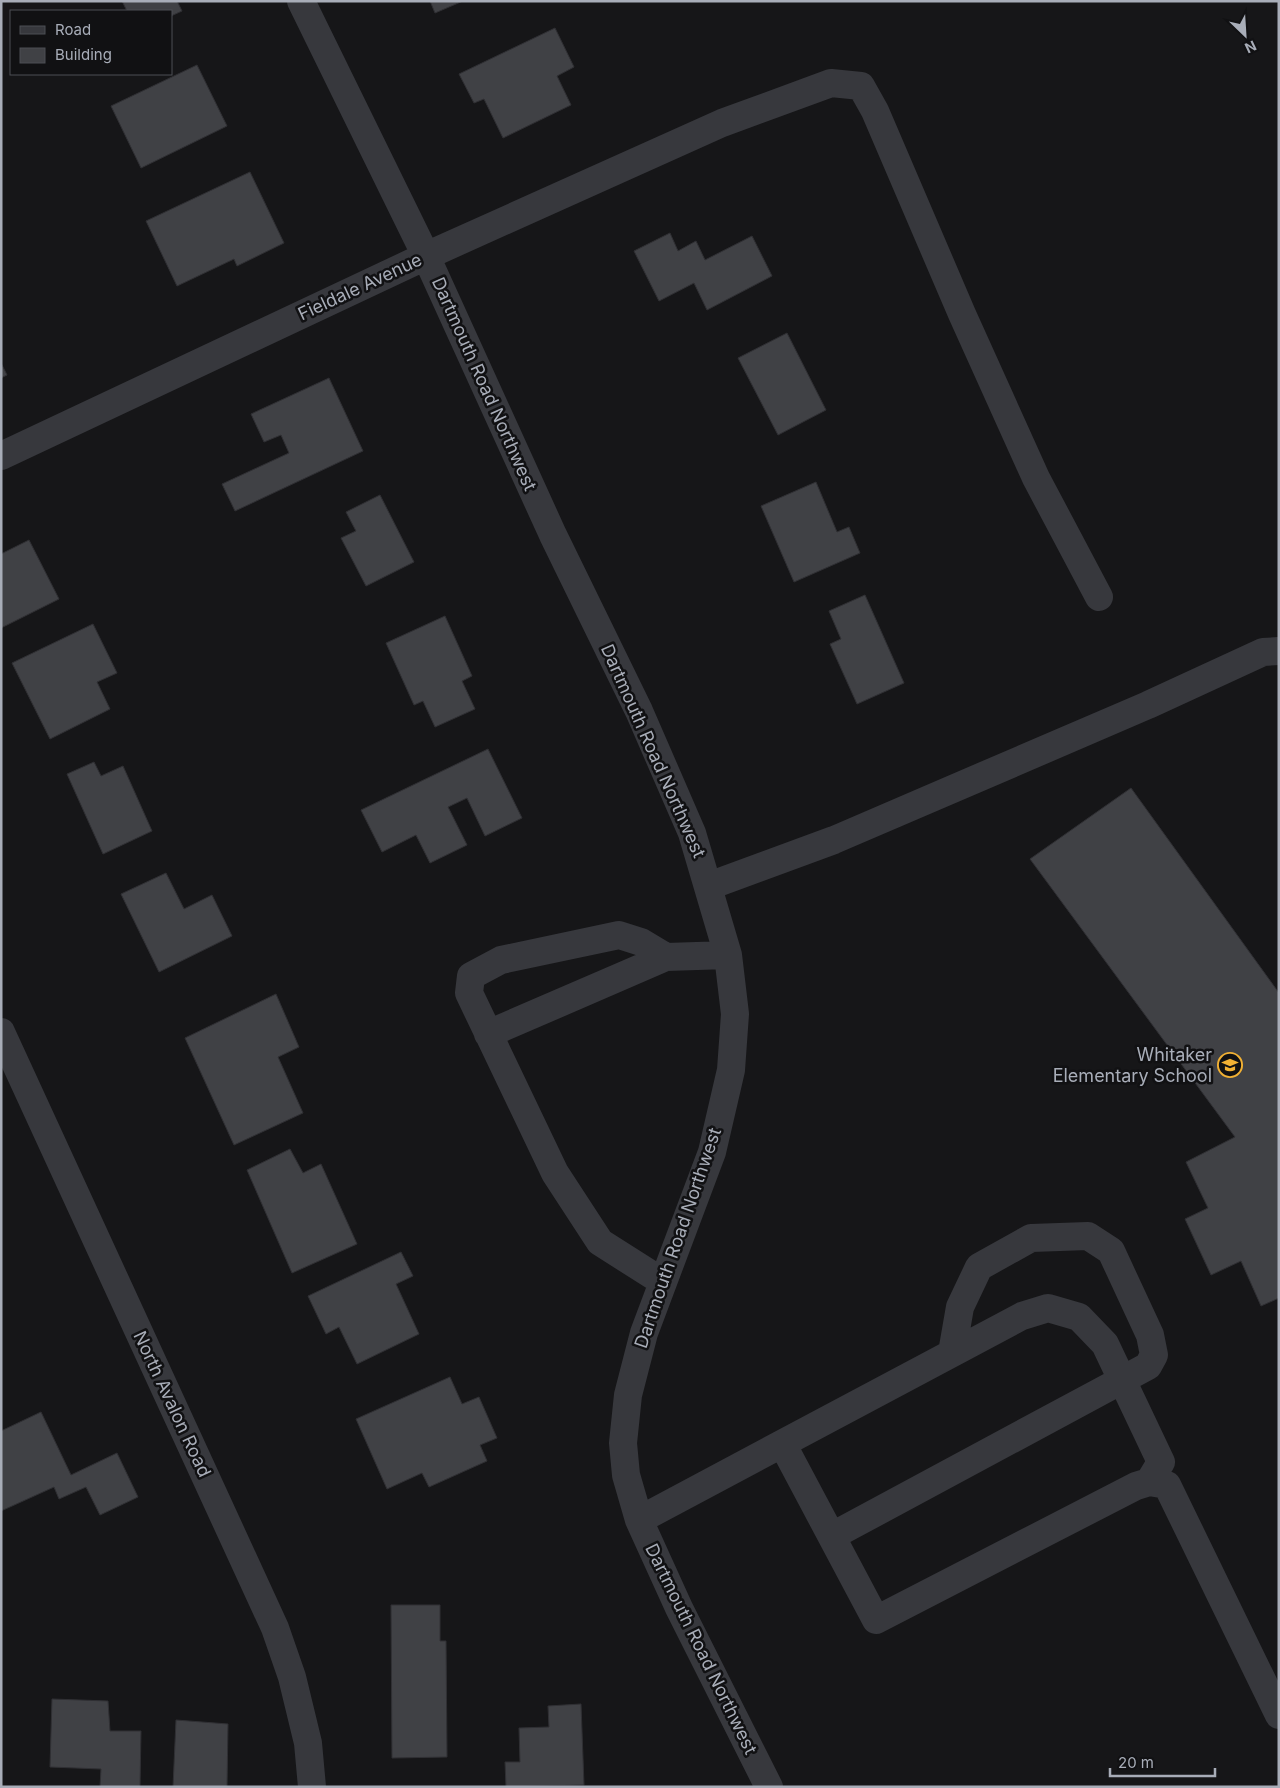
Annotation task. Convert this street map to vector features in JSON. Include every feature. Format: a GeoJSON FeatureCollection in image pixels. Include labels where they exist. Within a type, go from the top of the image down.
{"type":"FeatureCollection","features":[{"type":"Feature","properties":{"kind":"street","name":"Dartmouth Road Northwest"},"geometry":{"type":"LineString","coordinates":[[301,1],[426,256],[553,535],[639,712],[692,833],[728,955],[735,1014],[731,1070],[712,1152],[644,1333],[628,1394],[623,1444],[626,1475],[639,1520],[679,1608],[769,1787]]}},
{"type":"Feature","properties":{"kind":"street","name":"Fieldale Avenue"},"geometry":{"type":"LineString","coordinates":[[1,456],[426,256],[722,123],[831,83],[861,86],[875,111],[962,314],[1036,478],[1099,597]]}},
{"type":"Feature","properties":{"kind":"street"},"geometry":{"type":"LineString","coordinates":[[709,886],[834,840],[1148,705],[1263,652],[1279,651]]}},
{"type":"Feature","properties":{"kind":"street"},"geometry":{"type":"LineString","coordinates":[[663,1282],[600,1242],[555,1173],[469,993],[471,976],[501,960],[619,935],[641,942],[666,957]]}},
{"type":"Feature","properties":{"kind":"street"},"geometry":{"type":"LineString","coordinates":[[488,1034],[666,957],[728,955]]}},
{"type":"Feature","properties":{"kind":"street","name":"North Avalon Road"},"geometry":{"type":"LineString","coordinates":[[1,1032],[275,1628],[292,1676],[308,1743],[312,1787]]}},
{"type":"Feature","properties":{"kind":"street"},"geometry":{"type":"LineString","coordinates":[[832,1536],[1148,1366],[1154,1355],[1150,1335],[1111,1251],[1088,1236],[1031,1238],[979,1267],[960,1307],[952,1354]]}},
{"type":"Feature","properties":{"kind":"street"},"geometry":{"type":"LineString","coordinates":[[639,1520],[783,1445],[1022,1316],[1048,1308],[1079,1317],[1105,1344],[1161,1462],[1149,1482]]}},
{"type":"Feature","properties":{"kind":"street"},"geometry":{"type":"LineString","coordinates":[[783,1445],[876,1620],[1136,1486],[1149,1482],[1167,1485],[1279,1715]]}},
{"type":"Feature","properties":{"kind":"building"},"geometry":{"type":"Polygon","coordinates":[[[122,1],[177,1],[182,11],[172,16],[172,10],[126,10],[122,1]]]}},
{"type":"Feature","properties":{"kind":"building"},"geometry":{"type":"Polygon","coordinates":[[[430,1],[463,1],[435,13],[430,1]]]}},
{"type":"Feature","properties":{"kind":"building"},"geometry":{"type":"Polygon","coordinates":[[[555,28],[574,67],[557,76],[571,105],[503,138],[484,99],[474,103],[459,74],[555,28]]]}},
{"type":"Feature","properties":{"kind":"building"},"geometry":{"type":"Polygon","coordinates":[[[197,65],[227,126],[141,168],[111,106],[197,65]]]}},
{"type":"Feature","properties":{"kind":"building"},"geometry":{"type":"Polygon","coordinates":[[[250,172],[284,243],[237,266],[234,259],[177,286],[146,221],[250,172]]]}},
{"type":"Feature","properties":{"kind":"building"},"geometry":{"type":"Polygon","coordinates":[[[670,233],[678,251],[696,241],[705,260],[752,236],[772,276],[707,310],[694,283],[659,301],[634,251],[670,233]]]}},
{"type":"Feature","properties":{"kind":"building"},"geometry":{"type":"Polygon","coordinates":[[[787,333],[826,410],[778,435],[738,358],[787,333]]]}},
{"type":"Feature","properties":{"kind":"building"},"geometry":{"type":"Polygon","coordinates":[[[1,363],[7,375],[1,378],[1,363]]]}},
{"type":"Feature","properties":{"kind":"building"},"geometry":{"type":"Polygon","coordinates":[[[329,378],[363,451],[235,511],[222,484],[289,453],[281,435],[264,442],[251,414],[329,378]]]}},
{"type":"Feature","properties":{"kind":"building"},"geometry":{"type":"Polygon","coordinates":[[[816,482],[837,532],[849,527],[860,553],[794,582],[761,506],[816,482]]]}},
{"type":"Feature","properties":{"kind":"building"},"geometry":{"type":"Polygon","coordinates":[[[380,495],[414,562],[366,586],[341,538],[356,531],[346,512],[380,495]]]}},
{"type":"Feature","properties":{"kind":"building"},"geometry":{"type":"Polygon","coordinates":[[[29,540],[59,599],[1,628],[1,554],[29,540]]]}},
{"type":"Feature","properties":{"kind":"building"},"geometry":{"type":"Polygon","coordinates":[[[865,595],[904,683],[857,704],[830,644],[841,639],[829,611],[865,595]]]}},
{"type":"Feature","properties":{"kind":"building"},"geometry":{"type":"Polygon","coordinates":[[[445,616],[472,676],[462,681],[475,709],[435,727],[423,701],[414,705],[386,643],[445,616]]]}},
{"type":"Feature","properties":{"kind":"building"},"geometry":{"type":"Polygon","coordinates":[[[93,624],[117,673],[97,682],[110,709],[50,739],[12,663],[93,624]]]}},
{"type":"Feature","properties":{"kind":"building"},"geometry":{"type":"Polygon","coordinates":[[[488,749],[522,818],[485,836],[467,798],[448,807],[467,845],[430,863],[416,835],[382,852],[361,810],[488,749]]]}},
{"type":"Feature","properties":{"kind":"building"},"geometry":{"type":"Polygon","coordinates":[[[94,762],[101,776],[123,766],[152,831],[103,854],[67,774],[94,762]]]}},
{"type":"Feature","properties":{"kind":"building","name":"Whitaker Elementary School"},"geometry":{"type":"Polygon","coordinates":[[[1131,788],[1279,993],[1279,1298],[1261,1306],[1241,1261],[1211,1275],[1185,1219],[1208,1208],[1186,1162],[1235,1137],[1030,859],[1131,788]]]}},
{"type":"Feature","properties":{"kind":"building"},"geometry":{"type":"Polygon","coordinates":[[[166,873],[184,909],[212,895],[232,936],[159,972],[121,894],[166,873]]]}},
{"type":"Feature","properties":{"kind":"building"},"geometry":{"type":"Polygon","coordinates":[[[276,994],[299,1047],[278,1057],[303,1113],[234,1145],[185,1038],[276,994]]]}},
{"type":"Feature","properties":{"kind":"building"},"geometry":{"type":"Polygon","coordinates":[[[290,1149],[303,1173],[321,1164],[357,1244],[292,1273],[247,1170],[290,1149]]]}},
{"type":"Feature","properties":{"kind":"building"},"geometry":{"type":"Polygon","coordinates":[[[401,1252],[413,1276],[396,1284],[419,1334],[357,1364],[339,1327],[326,1334],[308,1296],[401,1252]]]}},
{"type":"Feature","properties":{"kind":"building"},"geometry":{"type":"Polygon","coordinates":[[[450,1377],[462,1404],[479,1397],[497,1438],[480,1445],[487,1461],[429,1487],[422,1473],[387,1489],[356,1419],[450,1377]]]}},
{"type":"Feature","properties":{"kind":"building"},"geometry":{"type":"Polygon","coordinates":[[[41,1412],[71,1475],[117,1453],[138,1497],[100,1515],[86,1487],[59,1499],[54,1487],[1,1511],[1,1431],[41,1412]]]}},
{"type":"Feature","properties":{"kind":"building"},"geometry":{"type":"Polygon","coordinates":[[[391,1605],[440,1605],[440,1641],[446,1641],[447,1757],[392,1758],[391,1605]]]}},
{"type":"Feature","properties":{"kind":"building"},"geometry":{"type":"Polygon","coordinates":[[[52,1699],[108,1701],[110,1731],[141,1731],[140,1787],[100,1787],[101,1769],[50,1767],[52,1699]]]}},
{"type":"Feature","properties":{"kind":"building"},"geometry":{"type":"Polygon","coordinates":[[[581,1704],[584,1785],[506,1787],[505,1762],[520,1762],[519,1728],[549,1727],[548,1706],[581,1704]]]}},
{"type":"Feature","properties":{"kind":"building"},"geometry":{"type":"Polygon","coordinates":[[[176,1720],[228,1724],[227,1787],[173,1787],[176,1720]]]}},
{"type":"Feature","properties":{"kind":"place","name":"Whitaker Elementary School"},"geometry":{"type":"Point","coordinates":[1230,1065]}}]}
